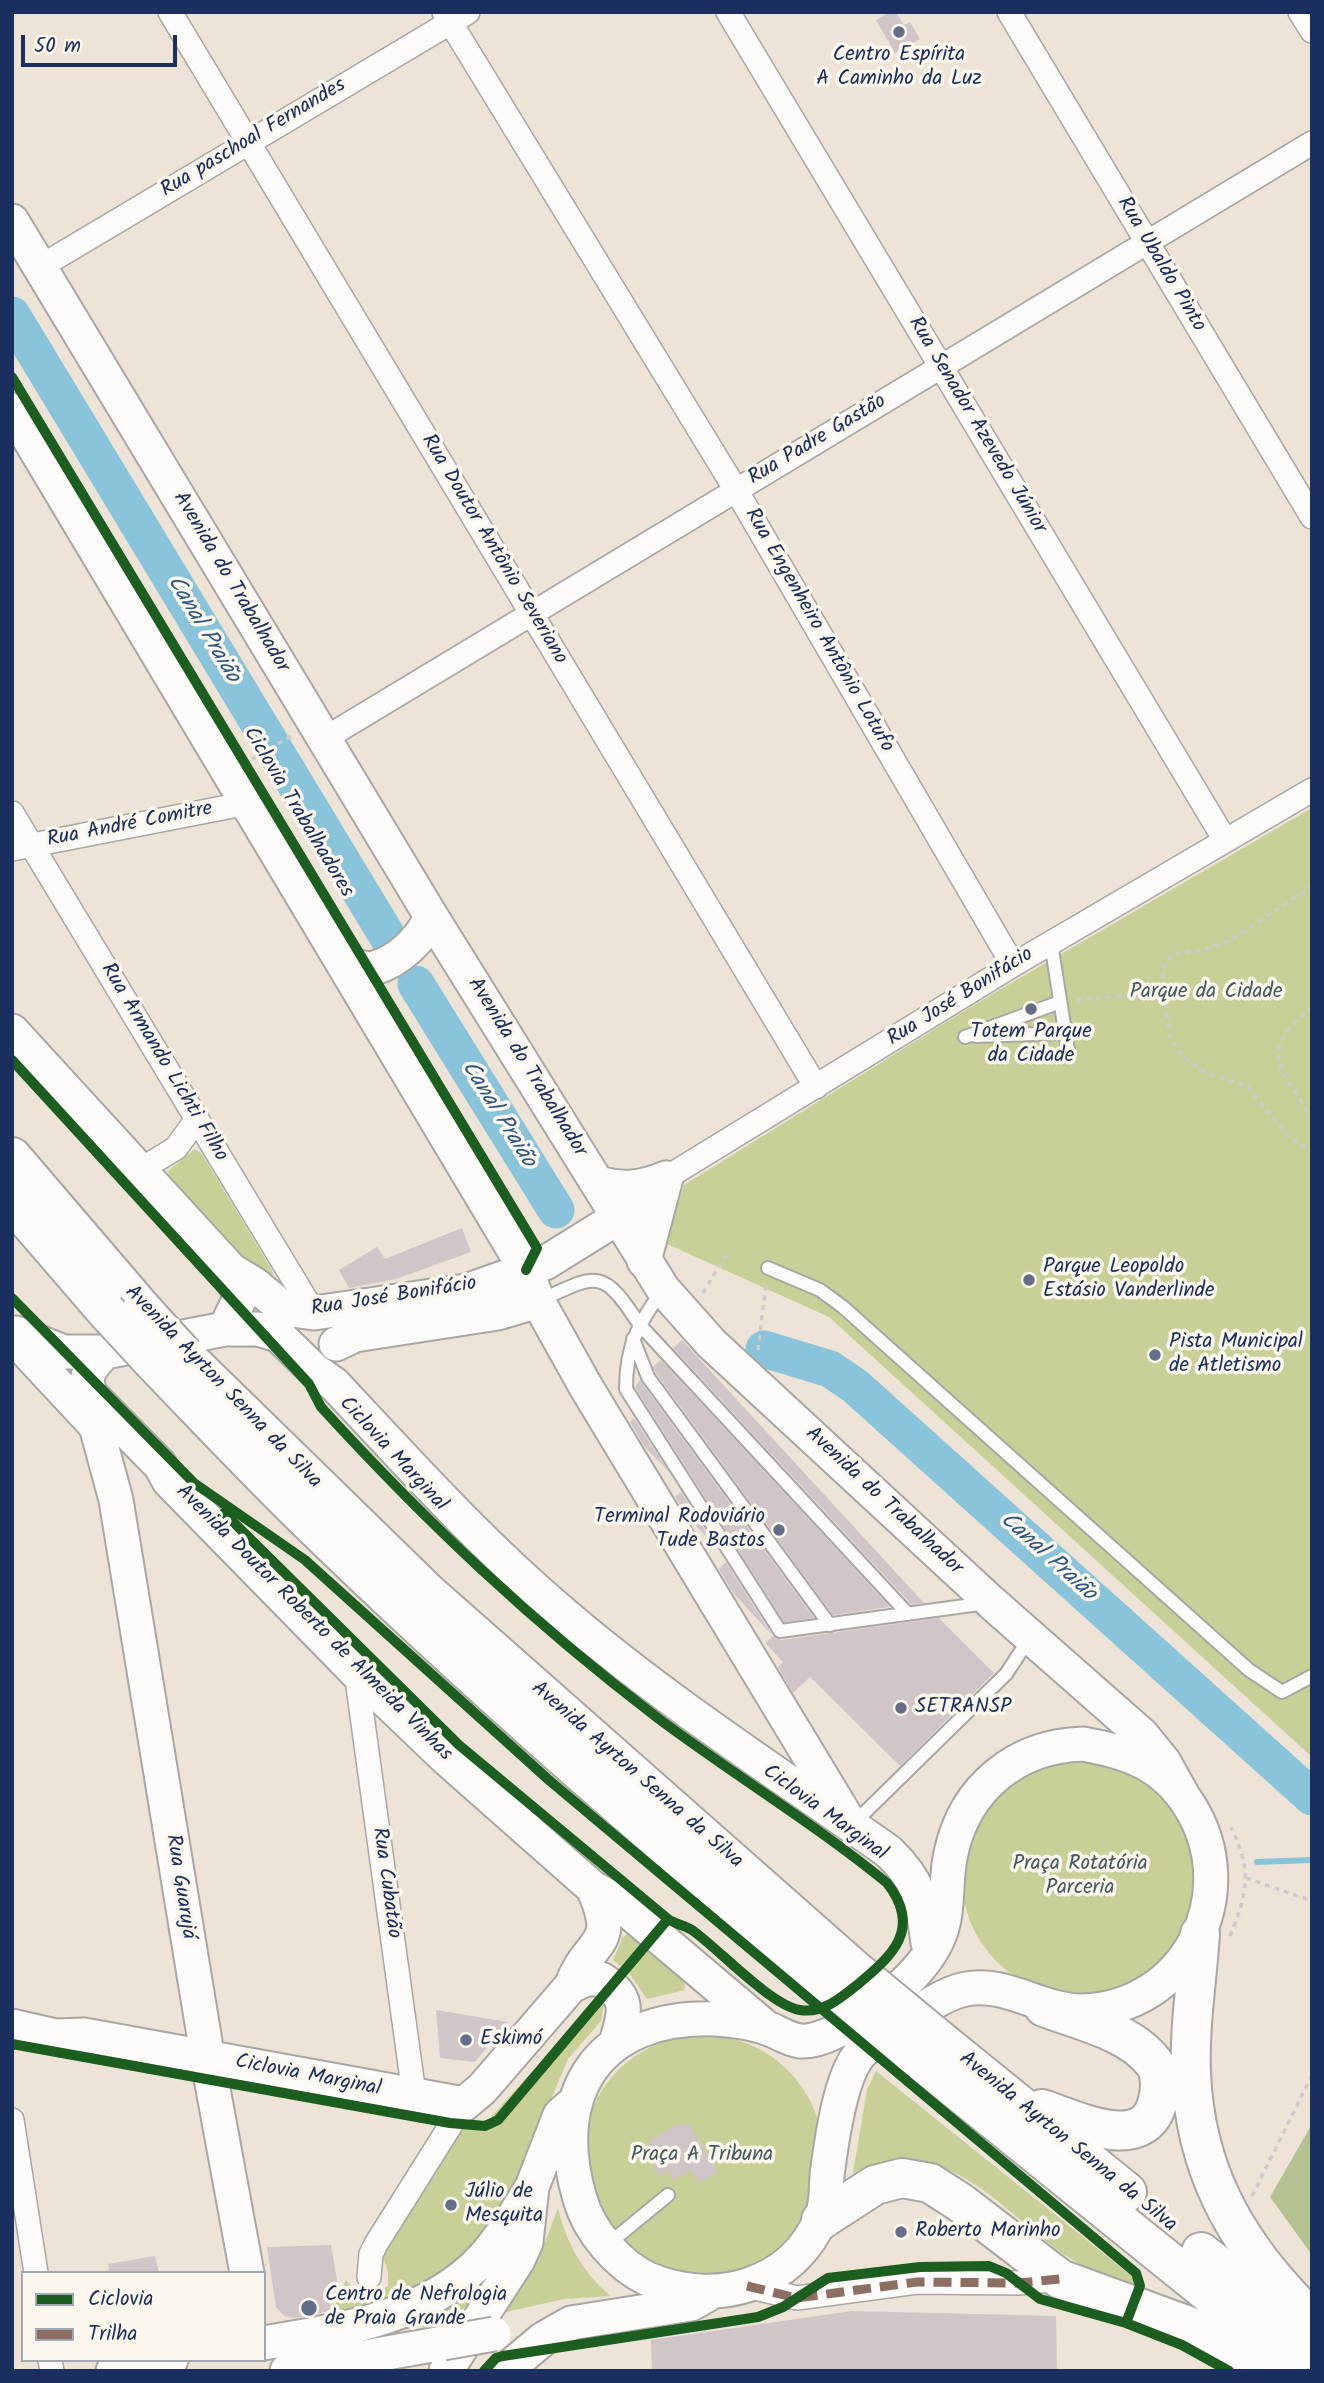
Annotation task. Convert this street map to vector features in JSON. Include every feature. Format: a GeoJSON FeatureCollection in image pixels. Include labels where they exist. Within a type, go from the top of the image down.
{"type":"FeatureCollection","features":[{"type":"Feature","properties":{"kind":"highway"},"geometry":{"type":"LineString","coordinates":[[12,1141],[53,1206]]}},
{"type":"Feature","properties":{"kind":"highway","name":"Avenida Ayrton Senna da Silva"},"geometry":{"type":"LineString","coordinates":[[12,1157],[53,1206],[124,1310]]}},
{"type":"Feature","properties":{"kind":"highway","name":"Avenida Ayrton Senna da Silva"},"geometry":{"type":"LineString","coordinates":[[12,1202],[124,1310],[170,1359],[428,1593],[843,1978],[1305,2371]]}},
{"type":"Feature","properties":{"kind":"highway"},"geometry":{"type":"LineString","coordinates":[[1200,1934],[1191,2073],[1199,2130],[1212,2180],[1242,2241],[1312,2323]]}},
{"type":"Feature","properties":{"kind":"highway"},"geometry":{"type":"LineString","coordinates":[[1015,2100],[1097,2129],[1114,2131],[1135,2129],[1149,2119],[1156,2108],[1161,2088],[1156,2065],[1138,2048],[1117,2035],[1044,2007]]}},
{"type":"Feature","properties":{"kind":"highway","name":"Avenida Ayrton Senna da Silva"},"geometry":{"type":"LineString","coordinates":[[919,2041],[1015,2100],[1312,2338]]}},
{"type":"Feature","properties":{"kind":"highway"},"geometry":{"type":"LineString","coordinates":[[821,2220],[875,2185],[892,2179],[918,2179],[930,2183],[961,2203],[1060,2279],[1198,2329],[1267,2371]]}},
{"type":"Feature","properties":{"kind":"main road","name":"Avenida do Trabalhador"},"geometry":{"type":"LineString","coordinates":[[12,221],[324,739],[434,946],[598,1183],[663,1289],[688,1319],[992,1603],[1142,1735],[1164,1762],[1183,1796]]}},
{"type":"Feature","properties":{"kind":"main road"},"geometry":{"type":"LineString","coordinates":[[12,411],[250,789],[346,964],[382,988]]}},
{"type":"Feature","properties":{"kind":"main road"},"geometry":{"type":"LineString","coordinates":[[382,988],[434,946]]}},
{"type":"Feature","properties":{"kind":"main road"},"geometry":{"type":"LineString","coordinates":[[346,964],[368,968],[382,988],[526,1270],[538,1301],[586,1387],[851,1825]]}},
{"type":"Feature","properties":{"kind":"main road"},"geometry":{"type":"LineString","coordinates":[[12,1031],[230,1270],[240,1298],[225,1329]]}},
{"type":"Feature","properties":{"kind":"main road"},"geometry":{"type":"LineString","coordinates":[[598,1183],[624,1188],[650,1185],[666,1178]]}},
{"type":"Feature","properties":{"kind":"main road"},"geometry":{"type":"LineString","coordinates":[[644,1261],[666,1178]]}},
{"type":"Feature","properties":{"kind":"main road","name":"Rua José Bonifácio"},"geometry":{"type":"LineString","coordinates":[[230,1270],[254,1284],[284,1309],[328,1311],[466,1291],[526,1270],[561,1254],[619,1217]]}},
{"type":"Feature","properties":{"kind":"main road","name":"Rua José Bonifácio"},"geometry":{"type":"LineString","coordinates":[[337,1344],[355,1335],[498,1314],[538,1301]]}},
{"type":"Feature","properties":{"kind":"main road"},"geometry":{"type":"LineString","coordinates":[[328,1311],[337,1344],[329,1356],[334,1384]]}},
{"type":"Feature","properties":{"kind":"main road"},"geometry":{"type":"LineString","coordinates":[[17,1342],[64,1352],[105,1352],[225,1329],[258,1329],[278,1335],[314,1370],[334,1384],[453,1512],[560,1612],[641,1676],[889,1852],[905,1868],[923,1900],[929,1952]]}},
{"type":"Feature","properties":{"kind":"main road"},"geometry":{"type":"LineString","coordinates":[[17,1342],[96,1426],[116,1500]]}},
{"type":"Feature","properties":{"kind":"main road"},"geometry":{"type":"LineString","coordinates":[[105,1352],[86,1374],[91,1395],[160,1465],[169,1481]]}},
{"type":"Feature","properties":{"kind":"main road","name":"Avenida Doutor Roberto de Almeida Vinhas"},"geometry":{"type":"LineString","coordinates":[[116,1500],[140,1480],[169,1481],[356,1672],[448,1760],[593,1888],[614,1899],[767,2028]]}},
{"type":"Feature","properties":{"kind":"main road","name":"Rua Guarujá"},"geometry":{"type":"LineString","coordinates":[[116,1500],[207,2057],[247,2271]]}},
{"type":"Feature","properties":{"kind":"main road"},"geometry":{"type":"LineString","coordinates":[[1083,1744],[1122,1751],[1158,1770],[1183,1796],[1199,1821],[1209,1849],[1212,1877],[1209,1906],[1200,1934],[1179,1965],[1151,1990],[1117,2005],[1080,2011],[1044,2007],[990,1988],[968,1988],[951,1994],[860,2053],[844,2086],[821,2220],[794,2256],[775,2272],[747,2287],[711,2292],[686,2290],[650,2280],[628,2268],[607,2245],[581,2205],[573,2171],[574,2103],[581,2084],[595,2063],[615,2043],[662,2025],[688,2020],[727,2020],[767,2028],[800,2041],[836,2031],[916,1973],[940,1933],[951,1852],[976,1793],[1006,1766],[1043,1749],[1083,1744]]}},
{"type":"Feature","properties":{"kind":"main road"},"geometry":{"type":"LineString","coordinates":[[12,2012],[84,2035],[464,2104],[482,2089],[571,1986],[577,1970],[605,1934],[605,1918],[593,1888]]}},
{"type":"Feature","properties":{"kind":"main road"},"geometry":{"type":"LineString","coordinates":[[571,1986],[586,1979],[601,1979],[621,1996],[624,2015],[615,2043]]}},
{"type":"Feature","properties":{"kind":"main road"},"geometry":{"type":"LineString","coordinates":[[12,2025],[56,2036],[84,2035]]}},
{"type":"Feature","properties":{"kind":"main road"},"geometry":{"type":"LineString","coordinates":[[266,2343],[367,2323],[431,2295],[459,2279],[482,2259],[503,2234],[532,2187],[560,2115],[574,2103]]}},
{"type":"Feature","properties":{"kind":"main road"},"geometry":{"type":"LineString","coordinates":[[444,2357],[518,2260],[526,2242],[532,2187]]}},
{"type":"Feature","properties":{"kind":"main road"},"geometry":{"type":"LineString","coordinates":[[286,2371],[444,2357],[494,2334],[691,2304],[711,2292]]}},
{"type":"Feature","properties":{"kind":"main road"},"geometry":{"type":"LineString","coordinates":[[505,2371],[543,2339],[570,2323]]}},
{"type":"Feature","properties":{"kind":"main road"},"geometry":{"type":"LineString","coordinates":[[113,2371],[160,2362]]}},
{"type":"Feature","properties":{"kind":"street","name":"Rua Doutor Antônio Severiano"},"geometry":{"type":"LineString","coordinates":[[170,12],[816,1087]]}},
{"type":"Feature","properties":{"kind":"street","name":"Rua Senador Azevedo Júnior"},"geometry":{"type":"LineString","coordinates":[[728,12],[1225,840]]}},
{"type":"Feature","properties":{"kind":"street","name":"Rua Ubaldo Pinto"},"geometry":{"type":"LineString","coordinates":[[1009,12],[1312,517]]}},
{"type":"Feature","properties":{"kind":"street"},"geometry":{"type":"LineString","coordinates":[[1300,12],[1312,31]]}},
{"type":"Feature","properties":{"kind":"street","name":"Rua paschoal Fernandes"},"geometry":{"type":"LineString","coordinates":[[40,267],[455,16]]}},
{"type":"Feature","properties":{"kind":"street","name":"Rua Engenheiro Antônio Lotufo"},"geometry":{"type":"LineString","coordinates":[[455,16],[1013,965]]}},
{"type":"Feature","properties":{"kind":"street","name":"Rua Padre Gastão"},"geometry":{"type":"LineString","coordinates":[[324,739],[1312,143]]}},
{"type":"Feature","properties":{"kind":"street","name":"Rua André Comitre"},"geometry":{"type":"LineString","coordinates":[[22,847],[250,789]]}},
{"type":"Feature","properties":{"kind":"street","name":"Rua José Bonifácio"},"geometry":{"type":"LineString","coordinates":[[619,1217],[648,1198],[666,1178],[1013,965],[1312,790]]}},
{"type":"Feature","properties":{"kind":"street","name":"Rua Armando Lichti Filho"},"geometry":{"type":"LineString","coordinates":[[12,813],[22,847],[197,1119],[328,1311]]}},
{"type":"Feature","properties":{"kind":"street"},"geometry":{"type":"LineString","coordinates":[[140,1170],[176,1148],[197,1119]]}},
{"type":"Feature","properties":{"kind":"street","name":"Rua Cubatão"},"geometry":{"type":"LineString","coordinates":[[356,1672],[414,2095]]}},
{"type":"Feature","properties":{"kind":"street"},"geometry":{"type":"LineString","coordinates":[[369,2277],[371,2254],[376,2244],[464,2104]]}},
{"type":"Feature","properties":{"kind":"street"},"geometry":{"type":"LineString","coordinates":[[12,2120],[36,2271]]}},
{"type":"Feature","properties":{"kind":"street"},"geometry":{"type":"LineString","coordinates":[[747,2287],[797,2298],[917,2282],[1018,2283],[1060,2279]]}},
{"type":"Feature","properties":{"kind":"lane"},"geometry":{"type":"LineString","coordinates":[[1051,943],[1063,1033],[1068,1050]]}},
{"type":"Feature","properties":{"kind":"lane"},"geometry":{"type":"LineString","coordinates":[[1060,1002],[965,1037],[1063,1033]]}},
{"type":"Feature","properties":{"kind":"lane"},"geometry":{"type":"LineString","coordinates":[[768,1268],[820,1290],[843,1307],[1249,1670],[1282,1692],[1312,1676]]}},
{"type":"Feature","properties":{"kind":"lane"},"geometry":{"type":"LineString","coordinates":[[538,1301],[586,1280],[604,1281],[618,1292],[639,1324],[908,1614]]}},
{"type":"Feature","properties":{"kind":"lane"},"geometry":{"type":"LineString","coordinates":[[663,1289],[639,1324],[633,1339],[626,1360],[626,1389],[780,1631],[992,1603]]}},
{"type":"Feature","properties":{"kind":"lane"},"geometry":{"type":"LineString","coordinates":[[633,1339],[648,1377],[830,1625]]}},
{"type":"Feature","properties":{"kind":"lane"},"geometry":{"type":"LineString","coordinates":[[851,1825],[1006,1675],[1031,1636]]}},
{"type":"Feature","properties":{"kind":"lane"},"geometry":{"type":"LineString","coordinates":[[607,2245],[668,2195]]}},
{"type":"Feature","properties":{"kind":"path"},"geometry":{"type":"LineString","coordinates":[[255,757],[290,736]]}},
{"type":"Feature","properties":{"kind":"path"},"geometry":{"type":"LineString","coordinates":[[1312,886],[1231,940],[1218,946],[1181,951],[1171,956],[1162,972],[1170,1038],[1181,1055],[1206,1073],[1247,1086],[1290,1138],[1312,1151]]}},
{"type":"Feature","properties":{"kind":"path"},"geometry":{"type":"LineString","coordinates":[[1060,1002],[1165,993]]}},
{"type":"Feature","properties":{"kind":"path"},"geometry":{"type":"LineString","coordinates":[[1311,1008],[1283,1032],[1278,1056],[1281,1068],[1312,1118]]}},
{"type":"Feature","properties":{"kind":"path"},"geometry":{"type":"LineString","coordinates":[[688,1319],[727,1253]]}},
{"type":"Feature","properties":{"kind":"path"},"geometry":{"type":"LineString","coordinates":[[1246,1878],[1312,1901]]}},
{"type":"Feature","properties":{"kind":"path"},"geometry":{"type":"LineString","coordinates":[[1250,2202],[1312,2075]]}},
{"type":"Feature","properties":{"kind":"green space","name":"Parque Leopoldo Estásio Vanderlinde"},"geometry":{"type":"Polygon","coordinates":[[[1312,808],[1312,1757],[829,1317],[665,1243],[684,1185],[977,1003],[1312,808]]]}},
{"type":"Feature","properties":{"kind":"green space"},"geometry":{"type":"Polygon","coordinates":[[[195,1149],[202,1154],[272,1270],[273,1283],[264,1284],[172,1185],[168,1171],[195,1149]]]}},
{"type":"Feature","properties":{"kind":"green space","name":"Praça Rotatória Parceria"},"geometry":{"type":"Polygon","coordinates":[[[1068,1760],[1092,1760],[1136,1774],[1164,1794],[1189,1833],[1196,1855],[1196,1901],[1189,1923],[1164,1962],[1136,1982],[1114,1991],[1092,1996],[1068,1996],[1024,1982],[1005,1970],[988,1953],[967,1912],[962,1890],[962,1866],[976,1822],[988,1803],[1005,1786],[1046,1765],[1068,1760]]]}},
{"type":"Feature","properties":{"kind":"green space"},"geometry":{"type":"Polygon","coordinates":[[[627,1934],[633,1934],[684,1980],[685,1990],[647,1999],[629,1973],[613,1960],[627,1934]]]}},
{"type":"Feature","properties":{"kind":"green space"},"geometry":{"type":"Polygon","coordinates":[[[600,1997],[604,2003],[601,2021],[568,2059],[515,2184],[479,2242],[432,2282],[329,2320],[346,2280],[357,2294],[368,2298],[388,2286],[388,2272],[382,2253],[465,2119],[478,2122],[489,2119],[600,1997]]]}},
{"type":"Feature","properties":{"kind":"green space","name":"Praça A Tribuna"},"geometry":{"type":"Polygon","coordinates":[[[703,2035],[749,2044],[770,2055],[788,2070],[803,2088],[814,2109],[823,2155],[814,2201],[803,2222],[788,2240],[770,2255],[749,2266],[703,2275],[657,2266],[636,2255],[618,2240],[603,2222],[592,2201],[583,2155],[592,2109],[603,2088],[618,2070],[636,2055],[657,2044],[703,2035]]]}},
{"type":"Feature","properties":{"kind":"green space"},"geometry":{"type":"Polygon","coordinates":[[[876,2071],[1134,2278],[1134,2285],[1078,2263],[1047,2242],[981,2189],[936,2165],[911,2161],[884,2163],[853,2173],[867,2090],[876,2071]]]}},
{"type":"Feature","properties":{"kind":"green space"},"geometry":{"type":"Polygon","coordinates":[[[1312,2124],[1312,2255],[1270,2197],[1312,2124]]]}},
{"type":"Feature","properties":{"kind":"green space"},"geometry":{"type":"Polygon","coordinates":[[[558,2208],[566,2234],[577,2256],[592,2277],[611,2296],[564,2299],[506,2312],[546,2240],[558,2208]]]}},
{"type":"Feature","properties":{"kind":"green space"},"geometry":{"type":"Polygon","coordinates":[[[470,2289],[479,2290],[454,2316],[437,2324],[401,2330],[470,2289]]]}},
{"type":"Feature","properties":{"kind":"building","name":"Centro Espírita A Caminho da Luz"},"geometry":{"type":"Polygon","coordinates":[[[890,12],[896,12],[904,25],[910,22],[920,39],[895,53],[876,20],[890,12]]]}},
{"type":"Feature","properties":{"kind":"building"},"geometry":{"type":"Polygon","coordinates":[[[462,1228],[471,1252],[396,1279],[349,1288],[339,1270],[377,1247],[385,1259],[462,1228]]]}},
{"type":"Feature","properties":{"kind":"building"},"geometry":{"type":"Polygon","coordinates":[[[682,1340],[924,1603],[911,1604],[673,1348],[682,1340]]]}},
{"type":"Feature","properties":{"kind":"building"},"geometry":{"type":"Polygon","coordinates":[[[661,1360],[890,1607],[833,1615],[656,1373],[653,1367],[661,1360]]]}},
{"type":"Feature","properties":{"kind":"building"},"geometry":{"type":"Polygon","coordinates":[[[640,1380],[814,1618],[784,1622],[635,1387],[640,1380]]]}},
{"type":"Feature","properties":{"kind":"building"},"geometry":{"type":"Polygon","coordinates":[[[634,1418],[668,1471],[644,1446],[630,1422],[634,1418]]]}},
{"type":"Feature","properties":{"kind":"building"},"geometry":{"type":"Polygon","coordinates":[[[681,1492],[716,1547],[686,1515],[675,1497],[681,1492]]]}},
{"type":"Feature","properties":{"kind":"building"},"geometry":{"type":"Polygon","coordinates":[[[726,1562],[772,1635],[734,1594],[719,1569],[726,1562]]]}},
{"type":"Feature","properties":{"kind":"building","name":"SETRANSP"},"geometry":{"type":"Polygon","coordinates":[[[939,1618],[994,1673],[900,1766],[810,1677],[793,1693],[778,1667],[783,1662],[765,1643],[773,1636],[781,1640],[939,1618]]]}},
{"type":"Feature","properties":{"kind":"building","name":"Eskimó"},"geometry":{"type":"Polygon","coordinates":[[[436,2010],[508,2022],[475,2062],[440,2058],[436,2010]]]}},
{"type":"Feature","properties":{"kind":"building"},"geometry":{"type":"Polygon","coordinates":[[[678,2124],[690,2125],[718,2172],[699,2183],[691,2170],[673,2180],[668,2171],[659,2176],[647,2155],[650,2140],[678,2124]]]}},
{"type":"Feature","properties":{"kind":"building"},"geometry":{"type":"Polygon","coordinates":[[[331,2245],[339,2292],[330,2311],[295,2318],[284,2316],[276,2307],[267,2247],[331,2245]]]}},
{"type":"Feature","properties":{"kind":"building"},"geometry":{"type":"Polygon","coordinates":[[[155,2256],[159,2271],[109,2271],[108,2264],[155,2256]]]}},
{"type":"Feature","properties":{"kind":"building"},"geometry":{"type":"Polygon","coordinates":[[[852,2311],[1056,2316],[1057,2371],[652,2371],[651,2340],[852,2311]]]}},
{"type":"Feature","properties":{"kind":"waterway","name":"Canal Praião"},"geometry":{"type":"LineString","coordinates":[[12,315],[392,944]]}},
{"type":"Feature","properties":{"kind":"waterway","name":"Canal Praião"},"geometry":{"type":"LineString","coordinates":[[416,984],[556,1210]]}},
{"type":"Feature","properties":{"kind":"waterway","name":"Canal Praião"},"geometry":{"type":"LineString","coordinates":[[764,1349],[830,1369],[855,1386],[1312,1797]]}},
{"type":"Feature","properties":{"kind":"waterway"},"geometry":{"type":"LineString","coordinates":[[1257,1862],[1312,1860]]}},
{"type":"Feature","properties":{"kind":"marked path"},"geometry":{"type":"LineString","coordinates":[[747,2286],[797,2298],[917,2282],[1018,2283],[1060,2279]]}},
{"type":"Feature","properties":{"kind":"cycle path","name":"Ciclovia Trabalhadores"},"geometry":{"type":"LineString","coordinates":[[12,377],[537,1248],[526,1270]]}},
{"type":"Feature","properties":{"kind":"cycle path","name":"Ciclovia Marginal"},"geometry":{"type":"LineString","coordinates":[[12,1060],[309,1384],[321,1407],[442,1532],[525,1609],[613,1683],[716,1760],[832,1840],[887,1883],[897,1899],[903,1928],[891,1952],[870,1974],[831,2004],[808,2011],[788,2006],[774,1998],[692,1930],[668,1919],[498,2120],[485,2126],[450,2123],[12,2044]]}},
{"type":"Feature","properties":{"kind":"cycle path"},"geometry":{"type":"LineString","coordinates":[[12,1298],[194,1483],[305,1560],[550,1781],[1136,2273],[1140,2286],[1126,2323],[1182,2345],[1229,2371]]}},
{"type":"Feature","properties":{"kind":"cycle path"},"geometry":{"type":"LineString","coordinates":[[224,1513],[459,1745],[668,1919]]}},
{"type":"Feature","properties":{"kind":"cycle path"},"geometry":{"type":"LineString","coordinates":[[484,2371],[496,2358],[503,2356],[758,2317],[783,2307],[828,2278],[920,2267],[989,2266],[1006,2273],[1040,2299],[1126,2323]]}},
{"type":"Feature","properties":{"kind":"place","name":"Centro Espírita A Caminho da Luz"},"geometry":{"type":"Point","coordinates":[899,32]}},
{"type":"Feature","properties":{"kind":"place","name":"Totem Parque da Cidade"},"geometry":{"type":"Point","coordinates":[1031,1009]}},
{"type":"Feature","properties":{"kind":"place","name":"Parque Leopoldo Estásio Vanderlinde"},"geometry":{"type":"Point","coordinates":[1029,1280]}},
{"type":"Feature","properties":{"kind":"place","name":"Pista Municipal de Atletismo"},"geometry":{"type":"Point","coordinates":[1155,1355]}},
{"type":"Feature","properties":{"kind":"place","name":"Terminal Rodoviário Tude Bastos"},"geometry":{"type":"Point","coordinates":[779,1530]}},
{"type":"Feature","properties":{"kind":"place","name":"SETRANSP"},"geometry":{"type":"Point","coordinates":[901,1708]}},
{"type":"Feature","properties":{"kind":"place","name":"Eskimó"},"geometry":{"type":"Point","coordinates":[466,2040]}},
{"type":"Feature","properties":{"kind":"place","name":"Júlio de Mesquita"},"geometry":{"type":"Point","coordinates":[451,2205]}},
{"type":"Feature","properties":{"kind":"place","name":"Roberto Marinho"},"geometry":{"type":"Point","coordinates":[901,2232]}},
{"type":"Feature","properties":{"kind":"place","name":"Centro de Nefrologia de Praia Grande"},"geometry":{"type":"Point","coordinates":[309,2308]}},
{"type":"Feature","properties":{"kind":"park label","name":"Parque da Cidade"},"geometry":{"type":"Point","coordinates":[1206,993]}}]}
